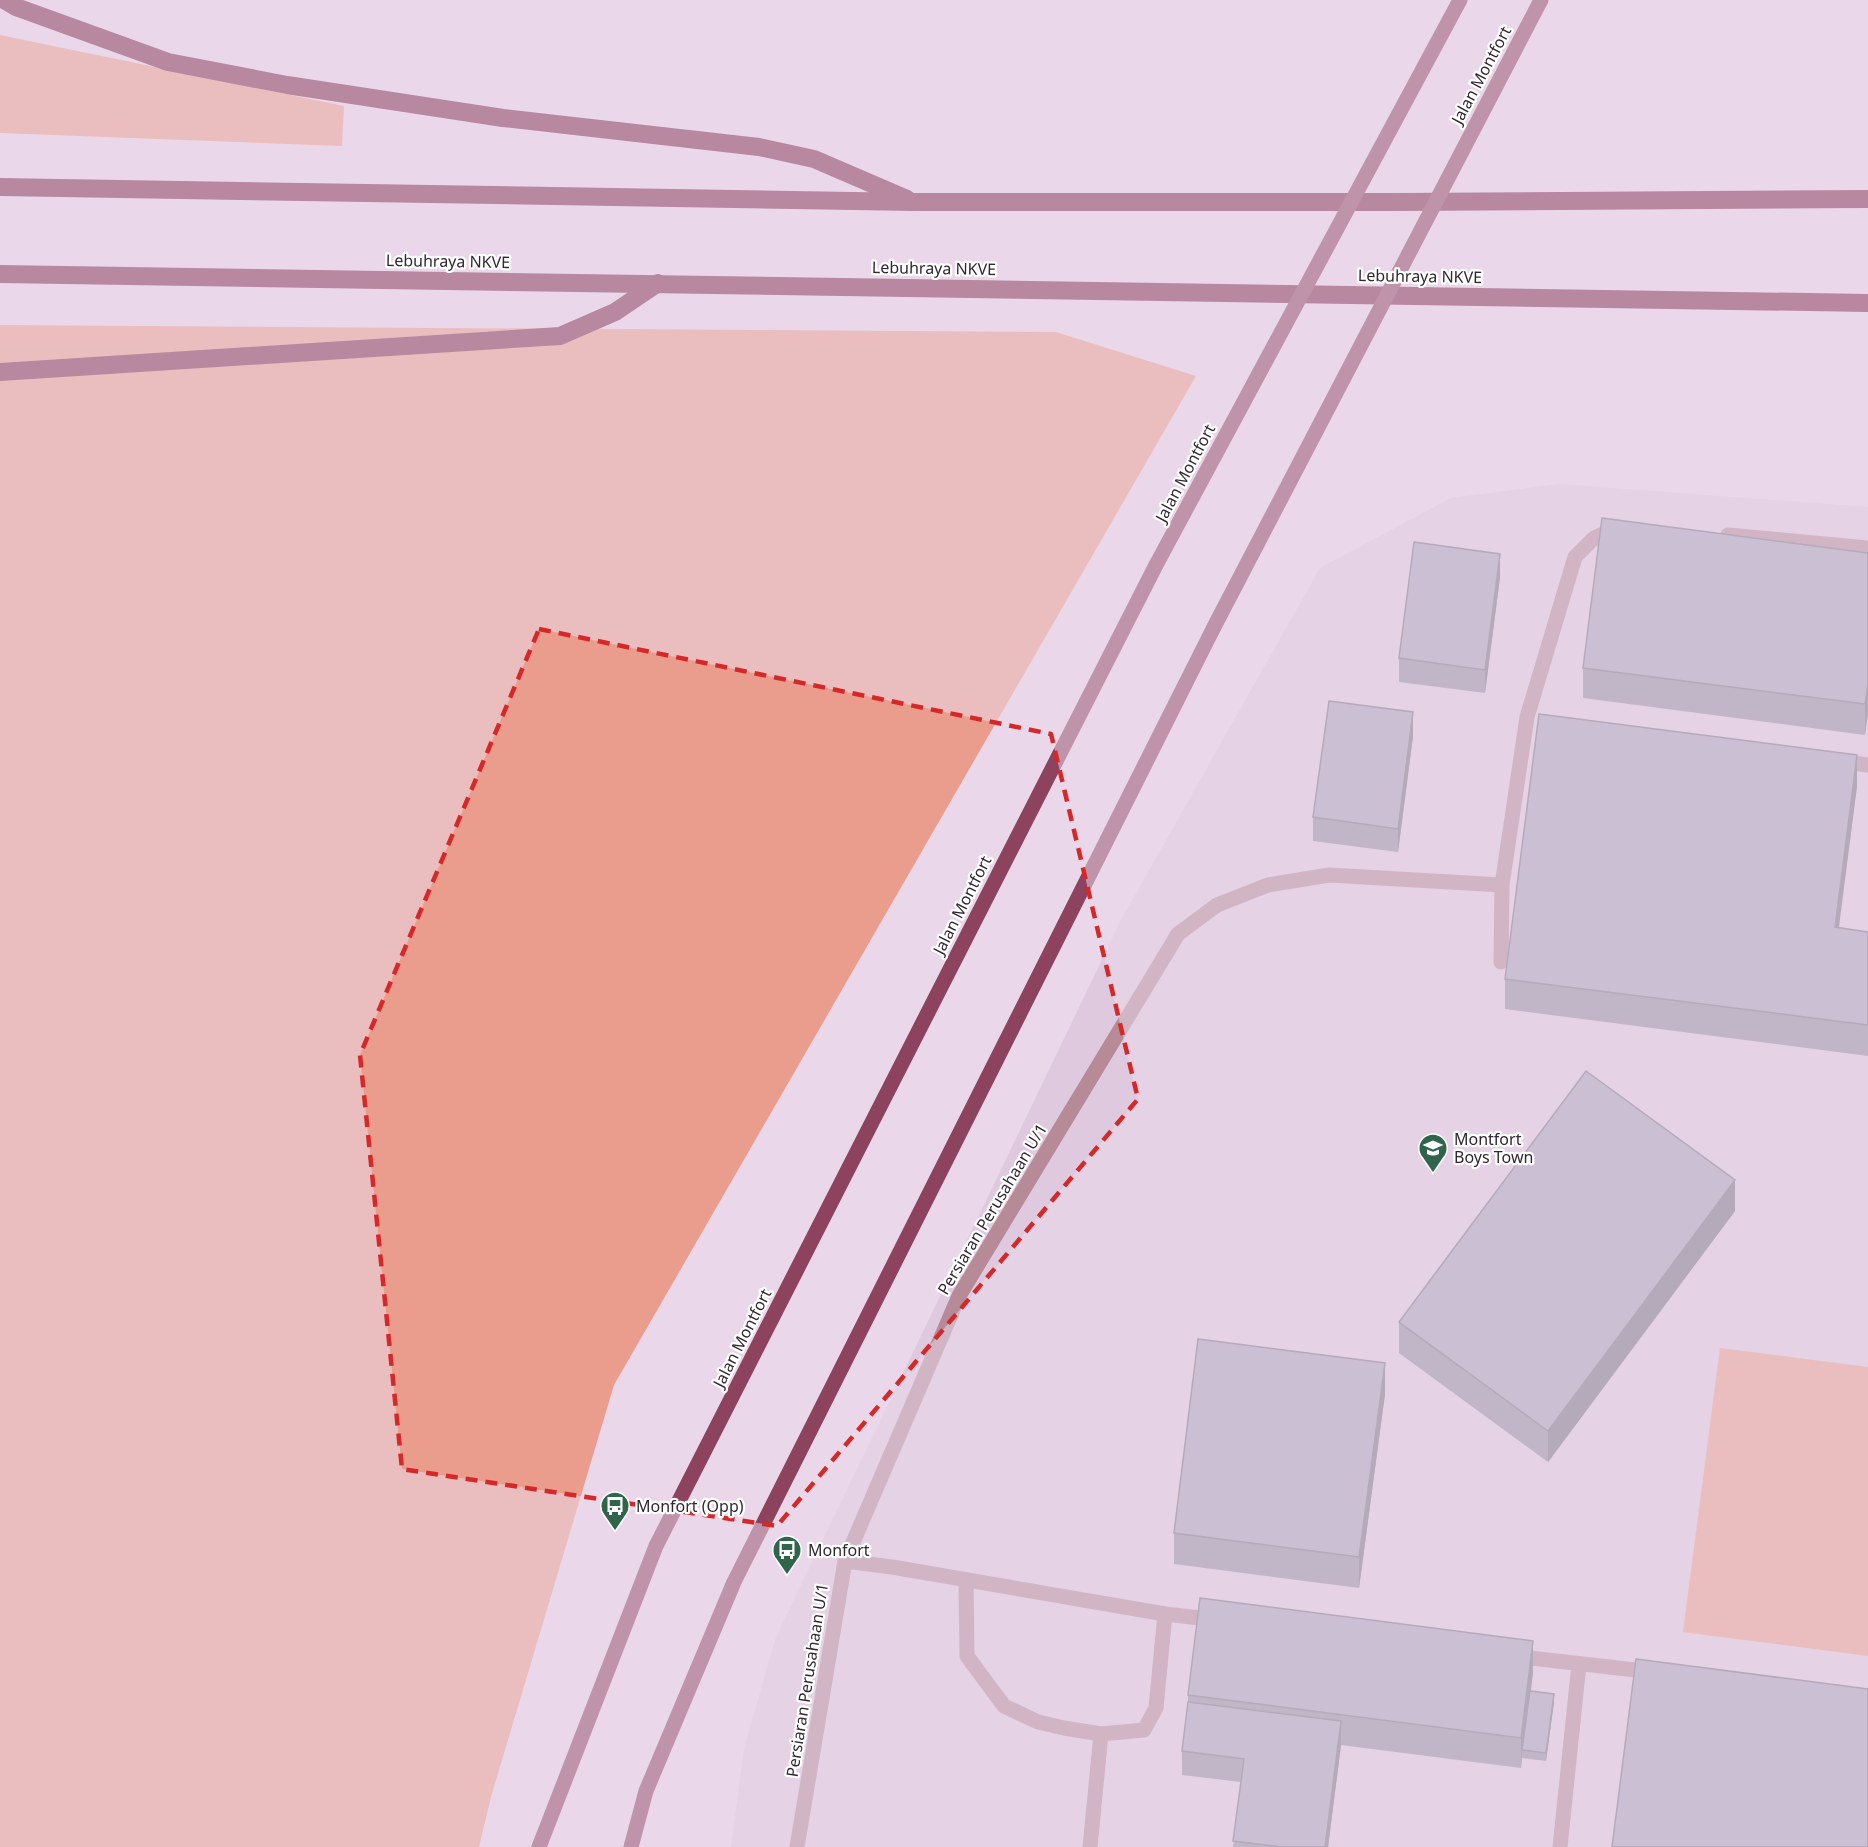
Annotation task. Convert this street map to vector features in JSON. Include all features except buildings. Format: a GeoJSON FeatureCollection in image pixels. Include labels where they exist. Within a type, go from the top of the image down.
{"type":"FeatureCollection","features":[{"type":"Feature","properties":{"kind":"highway"},"geometry":{"type":"LineString","coordinates":[[4,0],[16,7],[168,62],[287,85],[503,118],[759,147],[814,159],[914,202]]}},
{"type":"Feature","properties":{"kind":"highway"},"geometry":{"type":"LineString","coordinates":[[0,187],[914,202],[1868,199]]}},
{"type":"Feature","properties":{"kind":"highway","name":"Lebuhraya NKVE"},"geometry":{"type":"LineString","coordinates":[[0,274],[1868,303]]}},
{"type":"Feature","properties":{"kind":"highway"},"geometry":{"type":"LineString","coordinates":[[0,372],[560,336],[615,312],[658,283]]}},
{"type":"Feature","properties":{"kind":"main road","name":"Jalan Montfort"},"geometry":{"type":"LineString","coordinates":[[538,1847],[656,1546],[1156,565],[1460,0]]}},
{"type":"Feature","properties":{"kind":"main road","name":"Jalan Montfort"},"geometry":{"type":"LineString","coordinates":[[631,1847],[646,1791],[734,1582],[1214,627],[1541,0]]}},
{"type":"Feature","properties":{"kind":"main road"},"geometry":{"type":"LineString","coordinates":[[640,1847],[646,1791]]}},
{"type":"Feature","properties":{"kind":"lane"},"geometry":{"type":"LineString","coordinates":[[1501,962],[1502,885],[1532,718],[1575,558],[1594,538],[1615,527],[1632,526]]}},
{"type":"Feature","properties":{"kind":"lane"},"geometry":{"type":"LineString","coordinates":[[1714,534],[1868,548]]}},
{"type":"Feature","properties":{"kind":"lane"},"geometry":{"type":"LineString","coordinates":[[1821,758],[1868,765]]}},
{"type":"Feature","properties":{"kind":"lane","name":"Persiaran Perusahaan U/1"},"geometry":{"type":"LineString","coordinates":[[798,1847],[845,1561],[959,1296],[1179,934],[1217,904],[1268,885],[1329,875],[1502,885]]}},
{"type":"Feature","properties":{"kind":"lane"},"geometry":{"type":"LineString","coordinates":[[845,1561],[1166,1614],[1236,1622]]}},
{"type":"Feature","properties":{"kind":"lane"},"geometry":{"type":"LineString","coordinates":[[966,1580],[967,1656],[1004,1706],[1038,1722],[1064,1728],[1101,1734],[1144,1730],[1156,1708],[1166,1614]]}},
{"type":"Feature","properties":{"kind":"lane"},"geometry":{"type":"LineString","coordinates":[[1496,1654],[1671,1674]]}},
{"type":"Feature","properties":{"kind":"lane"},"geometry":{"type":"LineString","coordinates":[[1560,1847],[1579,1664]]}},
{"type":"Feature","properties":{"kind":"lane"},"geometry":{"type":"LineString","coordinates":[[1090,1847],[1101,1734]]}},
{"type":"Feature","properties":{"kind":"highlighted area"},"geometry":{"type":"Polygon","coordinates":[[[539,629],[1051,734],[1138,1099],[777,1526],[402,1469],[360,1055],[539,629]]]}},
{"type":"Feature","properties":{"kind":"shaded area"},"geometry":{"type":"Polygon","coordinates":[[[0,35],[344,106],[342,146],[0,133],[0,35]]]}},
{"type":"Feature","properties":{"kind":"shaded area"},"geometry":{"type":"Polygon","coordinates":[[[0,325],[1056,332],[1196,376],[614,1385],[491,1797],[479,1847],[0,1847],[0,325]]]}},
{"type":"Feature","properties":{"kind":"shaded area","name":"Montfort Boys Town"},"geometry":{"type":"Polygon","coordinates":[[[1559,484],[1868,507],[1868,1847],[731,1847],[744,1749],[776,1637],[1122,918],[1320,568],[1451,498],[1559,484]]]}},
{"type":"Feature","properties":{"kind":"shaded area"},"geometry":{"type":"Polygon","coordinates":[[[1720,1348],[1868,1367],[1868,1656],[1683,1632],[1720,1348]]]}},
{"type":"Feature","properties":{"kind":"place","name":"Montfort Boys Town"},"geometry":{"type":"Point","coordinates":[1433,1174]}},
{"type":"Feature","properties":{"kind":"place","name":"Monfort (Opp)"},"geometry":{"type":"Point","coordinates":[615,1532]}},
{"type":"Feature","properties":{"kind":"place","name":"Monfort"},"geometry":{"type":"Point","coordinates":[787,1576]}}]}
